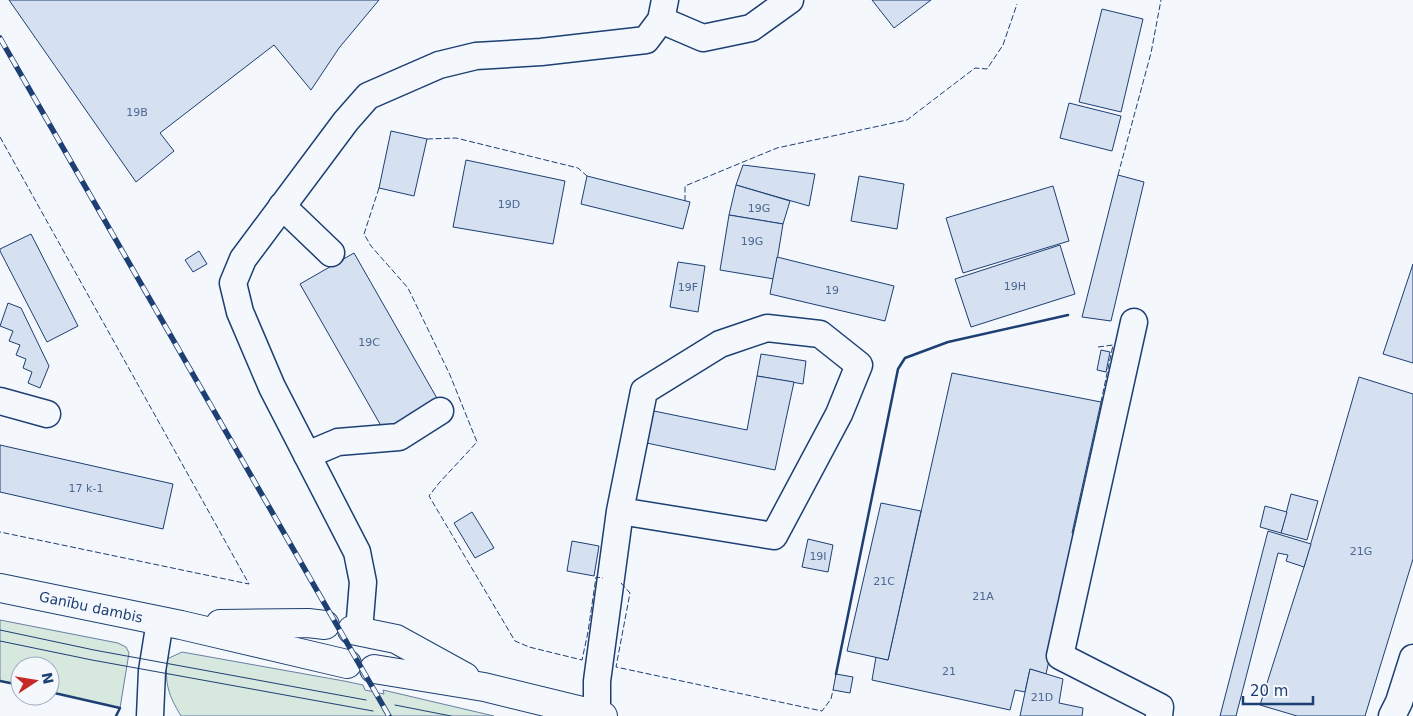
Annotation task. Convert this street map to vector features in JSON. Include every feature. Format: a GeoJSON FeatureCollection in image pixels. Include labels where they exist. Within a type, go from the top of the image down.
{"type":"FeatureCollection","features":[{"type":"Feature","properties":{"kind":"main road","name":"Ganību dambis"},"geometry":{"type":"LineString","coordinates":[[0,588],[170,623],[347,664]]}},
{"type":"Feature","properties":{"kind":"main road","name":"Ganību dambis"},"geometry":{"type":"LineString","coordinates":[[170,623],[308,622],[325,625]]}},
{"type":"Feature","properties":{"kind":"main road"},"geometry":{"type":"LineString","coordinates":[[356,631],[396,639],[484,687]]}},
{"type":"Feature","properties":{"kind":"main road"},"geometry":{"type":"LineString","coordinates":[[374,669],[484,687],[599,716]]}},
{"type":"Feature","properties":{"kind":"street"},"geometry":{"type":"LineString","coordinates":[[356,631],[363,582],[357,552],[272,387],[240,312],[233,283],[243,259],[346,121],[368,96],[439,65],[476,56],[541,52],[646,40],[663,10],[703,38],[751,28],[790,0]]}},
{"type":"Feature","properties":{"kind":"street"},"geometry":{"type":"LineString","coordinates":[[282,206],[331,253]]}},
{"type":"Feature","properties":{"kind":"street"},"geometry":{"type":"LineString","coordinates":[[1134,322],[1060,656],[1160,707],[1159,716]]}},
{"type":"Feature","properties":{"kind":"street"},"geometry":{"type":"LineString","coordinates":[[599,716],[597,681],[620,511],[644,391],[720,344],[767,328],[820,334],[859,365],[839,414],[774,536],[620,511]]}},
{"type":"Feature","properties":{"kind":"street"},"geometry":{"type":"LineString","coordinates":[[0,401],[48,414]]}},
{"type":"Feature","properties":{"kind":"street"},"geometry":{"type":"LineString","coordinates":[[307,455],[338,442],[399,437],[440,412]]}},
{"type":"Feature","properties":{"kind":"street"},"geometry":{"type":"LineString","coordinates":[[150,716],[152,671],[170,623]]}},
{"type":"Feature","properties":{"kind":"street"},"geometry":{"type":"LineString","coordinates":[[1392,716],[1399,702],[1413,658]]}},
{"type":"Feature","properties":{"kind":"shaded area"},"geometry":{"type":"Polygon","coordinates":[[[0,620],[118,643],[126,647],[129,653],[120,708],[60,694],[60,656],[10,656],[10,683],[0,681],[0,620]]]}},
{"type":"Feature","properties":{"kind":"shaded area"},"geometry":{"type":"Polygon","coordinates":[[[182,652],[344,681],[363,685],[365,690],[384,694],[383,690],[494,716],[181,716],[168,689],[166,668],[167,659],[182,652]]]}},
{"type":"Feature","properties":{"kind":"building"},"geometry":{"type":"Polygon","coordinates":[[[9,0],[379,0],[339,48],[311,90],[274,45],[160,133],[174,151],[136,182],[9,0]]]}},
{"type":"Feature","properties":{"kind":"building"},"geometry":{"type":"Polygon","coordinates":[[[872,0],[931,0],[894,28],[872,0]]]}},
{"type":"Feature","properties":{"kind":"building"},"geometry":{"type":"Polygon","coordinates":[[[1102,9],[1143,19],[1121,112],[1079,102],[1102,9]]]}},
{"type":"Feature","properties":{"kind":"building"},"geometry":{"type":"Polygon","coordinates":[[[1069,103],[1121,116],[1112,151],[1060,138],[1069,103]]]}},
{"type":"Feature","properties":{"kind":"building"},"geometry":{"type":"Polygon","coordinates":[[[391,131],[427,139],[414,196],[379,188],[391,131]]]}},
{"type":"Feature","properties":{"kind":"building"},"geometry":{"type":"Polygon","coordinates":[[[466,160],[565,181],[553,244],[453,227],[466,160]]]}},
{"type":"Feature","properties":{"kind":"building"},"geometry":{"type":"Polygon","coordinates":[[[743,165],[815,174],[809,206],[736,185],[743,165]]]}},
{"type":"Feature","properties":{"kind":"building"},"geometry":{"type":"Polygon","coordinates":[[[1118,175],[1144,182],[1111,321],[1082,317],[1118,175]]]}},
{"type":"Feature","properties":{"kind":"building"},"geometry":{"type":"Polygon","coordinates":[[[587,176],[690,202],[683,229],[581,204],[587,176]]]}},
{"type":"Feature","properties":{"kind":"building"},"geometry":{"type":"Polygon","coordinates":[[[859,176],[904,184],[897,229],[851,221],[859,176]]]}},
{"type":"Feature","properties":{"kind":"building"},"geometry":{"type":"Polygon","coordinates":[[[736,185],[790,201],[783,224],[729,215],[736,185]]]}},
{"type":"Feature","properties":{"kind":"building"},"geometry":{"type":"Polygon","coordinates":[[[1053,186],[1069,241],[963,273],[946,218],[1053,186]]]}},
{"type":"Feature","properties":{"kind":"building"},"geometry":{"type":"Polygon","coordinates":[[[729,215],[783,224],[774,279],[720,270],[729,215]]]}},
{"type":"Feature","properties":{"kind":"building"},"geometry":{"type":"Polygon","coordinates":[[[31,234],[78,326],[47,342],[0,251],[0,249],[31,234]]]}},
{"type":"Feature","properties":{"kind":"building"},"geometry":{"type":"Polygon","coordinates":[[[1060,245],[1075,294],[971,327],[955,279],[1060,245]]]}},
{"type":"Feature","properties":{"kind":"building"},"geometry":{"type":"Polygon","coordinates":[[[199,251],[207,264],[193,272],[185,260],[199,251]]]}},
{"type":"Feature","properties":{"kind":"building"},"geometry":{"type":"Polygon","coordinates":[[[354,253],[438,400],[384,431],[300,284],[354,253]]]}},
{"type":"Feature","properties":{"kind":"building"},"geometry":{"type":"Polygon","coordinates":[[[777,257],[894,286],[885,321],[770,294],[777,257]]]}},
{"type":"Feature","properties":{"kind":"building"},"geometry":{"type":"Polygon","coordinates":[[[678,262],[705,266],[698,312],[670,307],[678,262]]]}},
{"type":"Feature","properties":{"kind":"building"},"geometry":{"type":"Polygon","coordinates":[[[1413,264],[1413,363],[1383,354],[1413,264]]]}},
{"type":"Feature","properties":{"kind":"building"},"geometry":{"type":"Polygon","coordinates":[[[8,303],[21,308],[49,366],[40,388],[28,383],[32,372],[23,368],[26,359],[16,355],[20,345],[9,341],[13,331],[0,326],[8,303]]]}},
{"type":"Feature","properties":{"kind":"building"},"geometry":{"type":"Polygon","coordinates":[[[1101,350],[1110,352],[1106,372],[1097,370],[1101,350]]]}},
{"type":"Feature","properties":{"kind":"building"},"geometry":{"type":"Polygon","coordinates":[[[761,354],[806,361],[803,384],[757,376],[761,354]]]}},
{"type":"Feature","properties":{"kind":"building"},"geometry":{"type":"Polygon","coordinates":[[[952,373],[1101,402],[1072,533],[1077,534],[1046,674],[1030,669],[1025,692],[1015,690],[1010,710],[872,680],[876,657],[888,660],[952,373]]]}},
{"type":"Feature","properties":{"kind":"building"},"geometry":{"type":"Polygon","coordinates":[[[757,376],[794,382],[775,470],[642,442],[649,410],[747,430],[757,376]]]}},
{"type":"Feature","properties":{"kind":"building"},"geometry":{"type":"Polygon","coordinates":[[[1359,377],[1413,394],[1413,559],[1365,716],[1297,716],[1260,705],[1304,567],[1359,377]]]}},
{"type":"Feature","properties":{"kind":"building"},"geometry":{"type":"Polygon","coordinates":[[[0,445],[173,484],[163,529],[0,492],[0,445]]]}},
{"type":"Feature","properties":{"kind":"building"},"geometry":{"type":"Polygon","coordinates":[[[1291,494],[1318,501],[1307,540],[1281,533],[1291,494]]]}},
{"type":"Feature","properties":{"kind":"building"},"geometry":{"type":"Polygon","coordinates":[[[881,503],[921,511],[888,660],[847,651],[881,503]]]}},
{"type":"Feature","properties":{"kind":"building"},"geometry":{"type":"Polygon","coordinates":[[[1265,506],[1287,512],[1281,533],[1260,527],[1265,506]]]}},
{"type":"Feature","properties":{"kind":"building"},"geometry":{"type":"Polygon","coordinates":[[[472,512],[494,548],[475,558],[454,523],[472,512]]]}},
{"type":"Feature","properties":{"kind":"building"},"geometry":{"type":"Polygon","coordinates":[[[1268,531],[1311,544],[1304,567],[1286,561],[1288,555],[1278,553],[1236,716],[1220,716],[1268,531]]]}},
{"type":"Feature","properties":{"kind":"building"},"geometry":{"type":"Polygon","coordinates":[[[808,539],[833,545],[828,572],[802,567],[808,539]]]}},
{"type":"Feature","properties":{"kind":"building"},"geometry":{"type":"Polygon","coordinates":[[[572,541],[599,546],[594,576],[567,571],[572,541]]]}},
{"type":"Feature","properties":{"kind":"building"},"geometry":{"type":"Polygon","coordinates":[[[1030,669],[1063,679],[1059,703],[1083,708],[1082,716],[1020,716],[1030,669]]]}},
{"type":"Feature","properties":{"kind":"building"},"geometry":{"type":"Polygon","coordinates":[[[836,674],[853,677],[850,693],[833,690],[836,674]]]}},
{"type":"Feature","properties":{"kind":"tram line"},"geometry":{"type":"LineString","coordinates":[[0,630],[94,650],[366,700]]}},
{"type":"Feature","properties":{"kind":"tram line"},"geometry":{"type":"LineString","coordinates":[[0,641],[92,660],[373,711]]}},
{"type":"Feature","properties":{"kind":"tram line"},"geometry":{"type":"LineString","coordinates":[[395,705],[451,716]]}},
{"type":"Feature","properties":{"kind":"railway"},"geometry":{"type":"LineString","coordinates":[[0,38],[389,716]]}},
{"type":"Feature","properties":{"kind":"fence"},"geometry":{"type":"LineString","coordinates":[[1118,175],[1151,53],[1161,0]]}},
{"type":"Feature","properties":{"kind":"fence"},"geometry":{"type":"LineString","coordinates":[[685,201],[685,186],[777,148],[907,120],[975,68],[987,69],[1003,45],[1017,4]]}},
{"type":"Feature","properties":{"kind":"fence"},"geometry":{"type":"LineString","coordinates":[[0,137],[249,584],[0,532]]}},
{"type":"Feature","properties":{"kind":"fence"},"geometry":{"type":"LineString","coordinates":[[427,139],[456,138],[578,168],[587,176]]}},
{"type":"Feature","properties":{"kind":"fence"},"geometry":{"type":"LineString","coordinates":[[379,188],[364,234],[371,246],[408,288],[450,375],[477,442],[429,496],[515,641],[529,647],[582,660],[596,577],[603,578]]}},
{"type":"Feature","properties":{"kind":"fence"},"geometry":{"type":"LineString","coordinates":[[1098,347],[1113,345],[1101,402]]}},
{"type":"Feature","properties":{"kind":"fence"},"geometry":{"type":"LineString","coordinates":[[621,583],[630,593],[616,667],[822,711],[831,699],[833,690]]}},
{"type":"Feature","properties":{"kind":"wall"},"geometry":{"type":"LineString","coordinates":[[836,674],[898,369],[905,358],[948,342],[1068,315]]}},
{"type":"Feature","properties":{"kind":"wall"},"geometry":{"type":"LineString","coordinates":[[0,681],[10,683]]}},
{"type":"Feature","properties":{"kind":"wall"},"geometry":{"type":"LineString","coordinates":[[60,694],[120,708],[116,716]]}}]}
